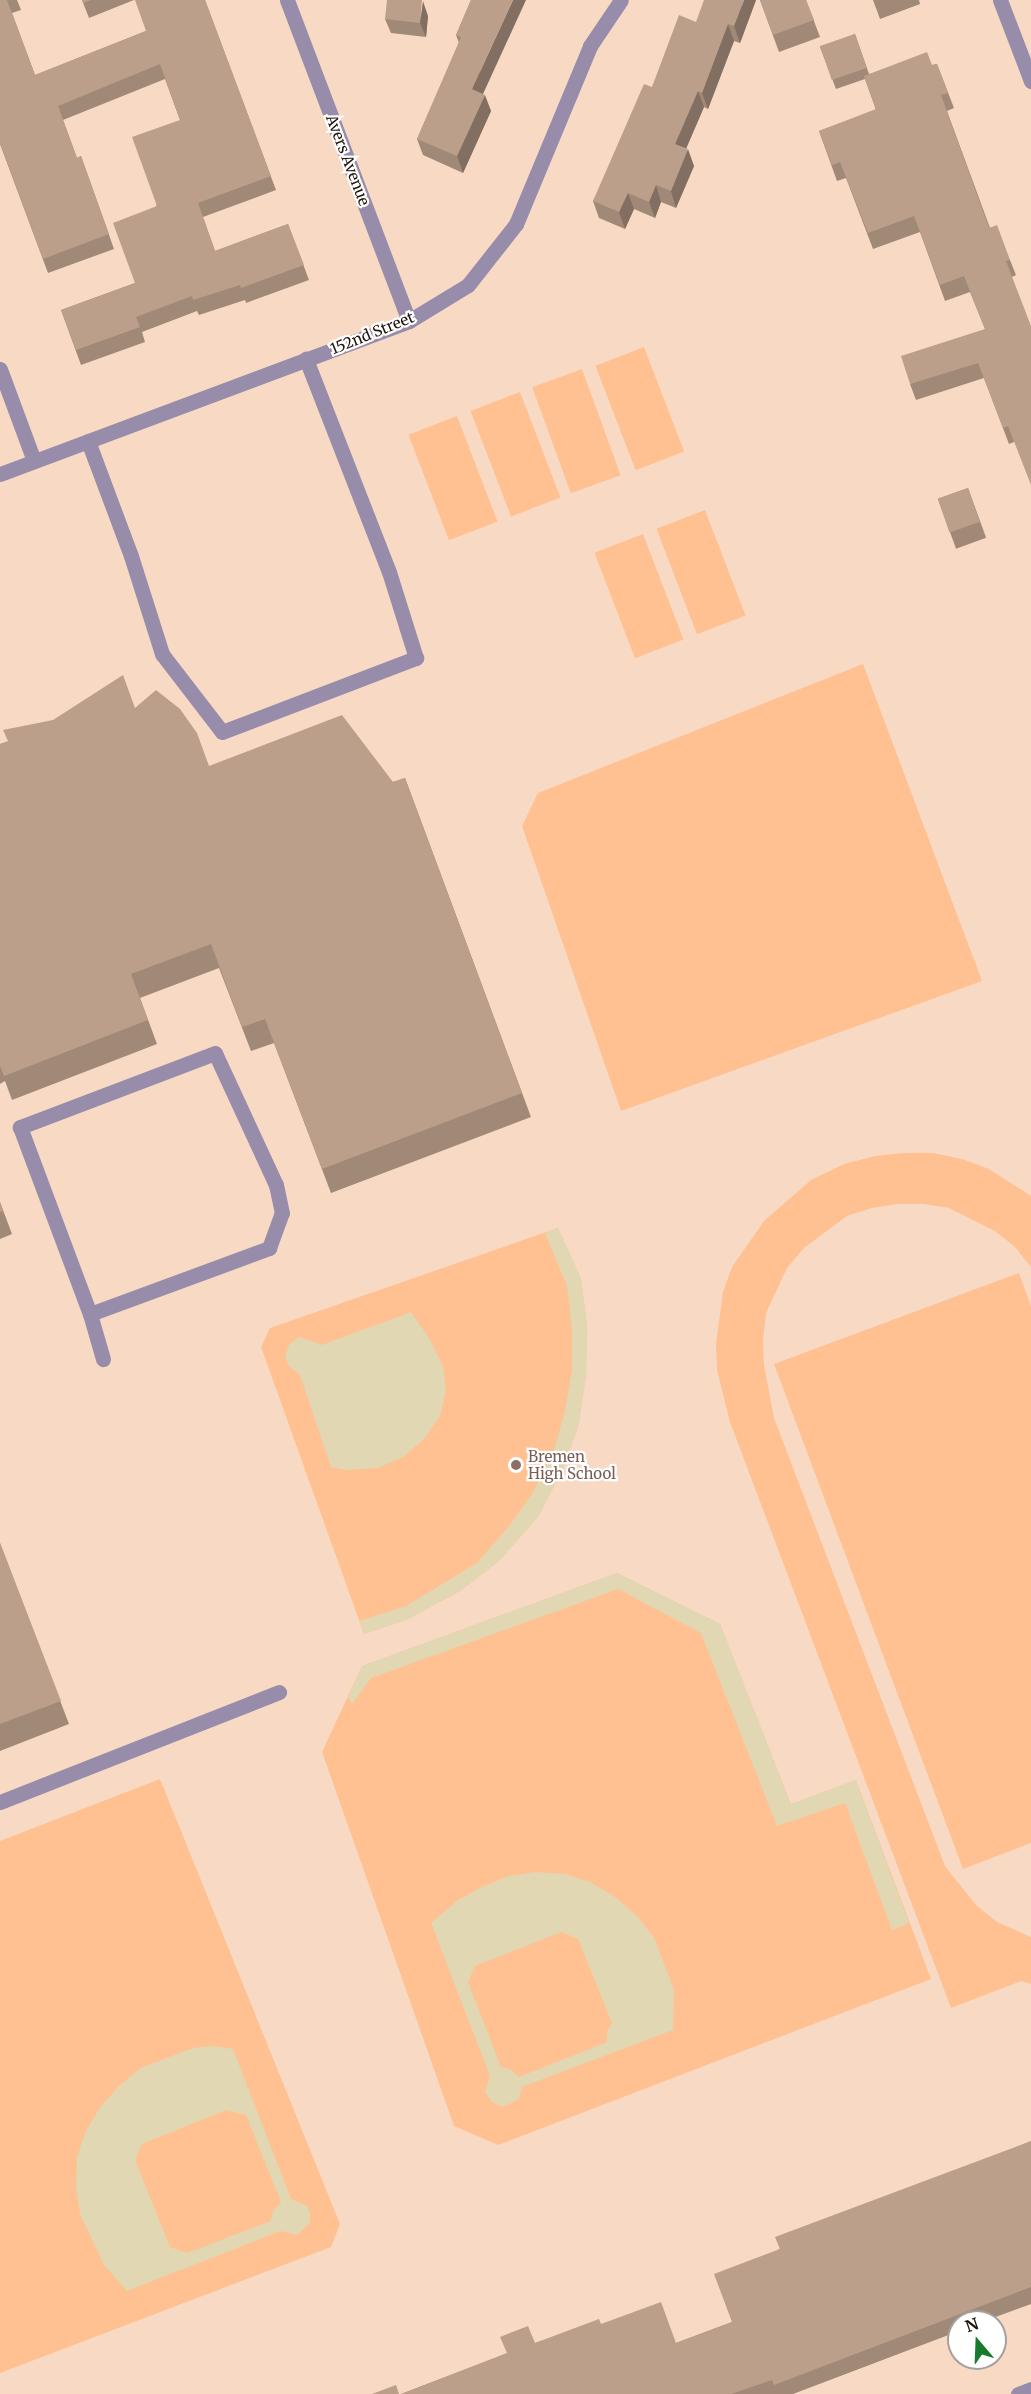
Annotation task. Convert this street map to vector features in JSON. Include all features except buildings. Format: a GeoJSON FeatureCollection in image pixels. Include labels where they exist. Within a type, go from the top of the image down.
{"type":"FeatureCollection","features":[{"type":"Feature","properties":{"kind":"street","name":"Avers Avenue"},"geometry":{"type":"LineString","coordinates":[[287,0],[409,321]]}},
{"type":"Feature","properties":{"kind":"street","name":"152nd Street"},"geometry":{"type":"LineString","coordinates":[[0,474],[409,321],[468,285],[516,224],[590,46],[621,0]]}},
{"type":"Feature","properties":{"kind":"street"},"geometry":{"type":"LineString","coordinates":[[1000,0],[1031,81]]}},
{"type":"Feature","properties":{"kind":"street"},"geometry":{"type":"LineString","coordinates":[[88,441],[131,556],[162,654],[222,732],[416,658],[389,572],[306,359]]}},
{"type":"Feature","properties":{"kind":"street"},"geometry":{"type":"LineString","coordinates":[[0,369],[34,461]]}},
{"type":"Feature","properties":{"kind":"street"},"geometry":{"type":"LineString","coordinates":[[90,1314],[269,1248],[282,1213],[276,1185],[215,1053],[20,1126],[90,1314],[103,1359]]}},
{"type":"Feature","properties":{"kind":"street"},"geometry":{"type":"LineString","coordinates":[[0,1802],[279,1692]]}},
{"type":"Feature","properties":{"kind":"street"},"geometry":{"type":"LineString","coordinates":[[1018,2394],[1031,2389]]}},
{"type":"Feature","properties":{"kind":"shaded area"},"geometry":{"type":"Polygon","coordinates":[[[644,347],[684,452],[636,470],[595,366],[644,347]]]}},
{"type":"Feature","properties":{"kind":"shaded area"},"geometry":{"type":"Polygon","coordinates":[[[582,369],[621,475],[571,493],[532,387],[582,369]]]}},
{"type":"Feature","properties":{"kind":"shaded area"},"geometry":{"type":"Polygon","coordinates":[[[520,392],[560,497],[511,516],[471,411],[520,392]]]}},
{"type":"Feature","properties":{"kind":"shaded area"},"geometry":{"type":"Polygon","coordinates":[[[457,416],[497,521],[449,540],[408,435],[457,416]]]}},
{"type":"Feature","properties":{"kind":"shaded area"},"geometry":{"type":"Polygon","coordinates":[[[705,510],[745,615],[697,634],[656,529],[705,510]]]}},
{"type":"Feature","properties":{"kind":"shaded area"},"geometry":{"type":"Polygon","coordinates":[[[643,534],[683,639],[635,658],[594,553],[643,534]]]}},
{"type":"Feature","properties":{"kind":"shaded area"},"geometry":{"type":"Polygon","coordinates":[[[863,664],[982,981],[621,1111],[522,826],[538,793],[863,664]]]}},
{"type":"Feature","properties":{"kind":"shaded area"},"geometry":{"type":"Polygon","coordinates":[[[933,1153],[962,1159],[989,1169],[1031,1196],[1031,1267],[1015,1247],[995,1231],[949,1208],[924,1204],[898,1204],[872,1208],[847,1216],[804,1248],[787,1268],[766,1313],[763,1340],[764,1365],[774,1418],[945,1866],[976,1905],[997,1922],[1031,1937],[1031,1984],[1021,1981],[951,2008],[730,1422],[717,1370],[716,1343],[723,1292],[732,1267],[764,1221],[811,1180],[844,1164],[875,1156],[933,1153]]]}},
{"type":"Feature","properties":{"kind":"shaded area"},"geometry":{"type":"Polygon","coordinates":[[[558,1228],[581,1279],[587,1325],[586,1376],[578,1427],[564,1467],[538,1517],[498,1562],[460,1591],[406,1620],[364,1634],[261,1347],[270,1328],[558,1228]]]}},
{"type":"Feature","properties":{"kind":"shaded area"},"geometry":{"type":"Polygon","coordinates":[[[1019,1273],[1031,1306],[1031,1843],[963,1869],[774,1364],[1019,1273]]]}},
{"type":"Feature","properties":{"kind":"shaded area"},"geometry":{"type":"Polygon","coordinates":[[[617,1573],[720,1624],[791,1804],[856,1780],[931,1979],[498,2145],[454,2126],[322,1752],[362,1666],[617,1573]]]}},
{"type":"Feature","properties":{"kind":"shaded area"},"geometry":{"type":"Polygon","coordinates":[[[160,1779],[340,2224],[331,2247],[0,2373],[0,1841],[160,1779]]]}},
{"type":"Feature","properties":{"kind":"sand"},"geometry":{"type":"Polygon","coordinates":[[[558,1228],[581,1279],[587,1325],[586,1376],[578,1427],[564,1467],[538,1517],[498,1562],[460,1591],[406,1620],[364,1634],[359,1621],[406,1606],[477,1563],[510,1525],[532,1494],[553,1453],[565,1411],[572,1369],[572,1330],[567,1286],[545,1233],[558,1228]]]}},
{"type":"Feature","properties":{"kind":"sand"},"geometry":{"type":"Polygon","coordinates":[[[411,1312],[430,1340],[443,1366],[446,1390],[440,1416],[424,1439],[403,1457],[378,1468],[346,1470],[331,1467],[300,1375],[289,1366],[285,1357],[289,1345],[299,1337],[322,1345],[411,1312]]]}},
{"type":"Feature","properties":{"kind":"sand"},"geometry":{"type":"Polygon","coordinates":[[[617,1573],[720,1624],[791,1804],[856,1780],[909,1923],[892,1930],[845,1803],[777,1826],[701,1633],[618,1589],[371,1678],[352,1704],[348,1697],[362,1666],[617,1573]]]}},
{"type":"Feature","properties":{"kind":"sand"},"geometry":{"type":"Polygon","coordinates":[[[535,1872],[565,1874],[590,1882],[615,1897],[638,1917],[654,1938],[674,1990],[673,2030],[522,2087],[519,2099],[503,2107],[492,2102],[485,2092],[490,2076],[431,1923],[458,1900],[509,1876],[535,1872]],[[562,1932],[475,1966],[468,1982],[501,2067],[510,2069],[519,2077],[607,2042],[607,2031],[612,2023],[578,1939],[562,1932]]]}},
{"type":"Feature","properties":{"kind":"sand"},"geometry":{"type":"Polygon","coordinates":[[[212,2046],[233,2049],[291,2199],[307,2206],[310,2212],[310,2223],[297,2235],[280,2231],[127,2291],[104,2265],[80,2214],[76,2187],[77,2158],[85,2133],[100,2107],[120,2085],[141,2068],[193,2048],[212,2046]],[[226,2110],[142,2144],[135,2160],[170,2247],[187,2253],[271,2221],[273,2211],[281,2202],[246,2115],[226,2110]]]}},
{"type":"Feature","properties":{"kind":"place","name":"Bremen High School"},"geometry":{"type":"Point","coordinates":[516,1465]}}]}
